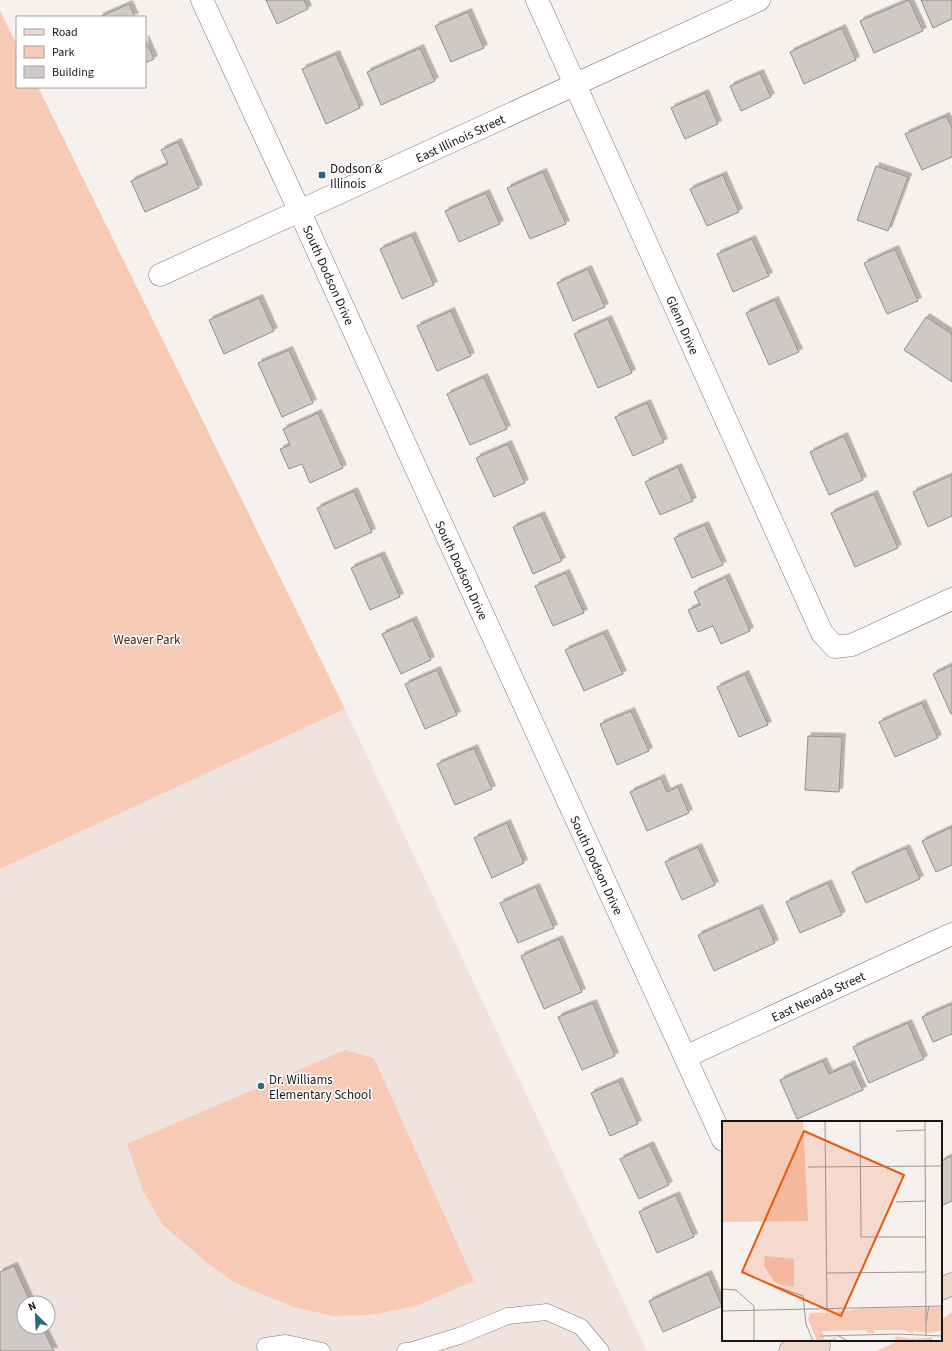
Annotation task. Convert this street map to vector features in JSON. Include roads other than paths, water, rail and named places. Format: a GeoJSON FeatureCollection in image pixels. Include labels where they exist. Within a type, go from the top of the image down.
{"type":"FeatureCollection","features":[{"type":"Feature","properties":{"kind":"main road"},"geometry":{"type":"LineString","coordinates":[[942,1289],[952,1284]]}},
{"type":"Feature","properties":{"kind":"main road"},"geometry":{"type":"LineString","coordinates":[[790,1351],[820,1344]]}},
{"type":"Feature","properties":{"kind":"street","name":"South Dodson Drive"},"geometry":{"type":"LineString","coordinates":[[202,0],[722,1138]]}},
{"type":"Feature","properties":{"kind":"street","name":"Glenn Drive"},"geometry":{"type":"LineString","coordinates":[[536,0],[822,633],[835,646],[852,645],[952,599]]}},
{"type":"Feature","properties":{"kind":"street","name":"East Illinois Street"},"geometry":{"type":"LineString","coordinates":[[160,275],[759,0]]}},
{"type":"Feature","properties":{"kind":"street","name":"East Nevada Street"},"geometry":{"type":"LineString","coordinates":[[685,1057],[952,934]]}},
{"type":"Feature","properties":{"kind":"lane"},"geometry":{"type":"LineString","coordinates":[[405,1351],[410,1351],[459,1336],[508,1316],[547,1312],[581,1327],[601,1351]]}},
{"type":"Feature","properties":{"kind":"lane"},"geometry":{"type":"LineString","coordinates":[[265,1346],[286,1343],[322,1351]]}},
{"type":"Feature","properties":{"kind":"place","name":"Dodson & Illinois"},"geometry":{"type":"Point","coordinates":[322,175]}},
{"type":"Feature","properties":{"kind":"place","name":"Dr. Williams Elementary School"},"geometry":{"type":"Point","coordinates":[261,1086]}},
{"type":"Feature","properties":{"kind":"park label","name":"Weaver Park"},"geometry":{"type":"Point","coordinates":[147,639]}}]}
